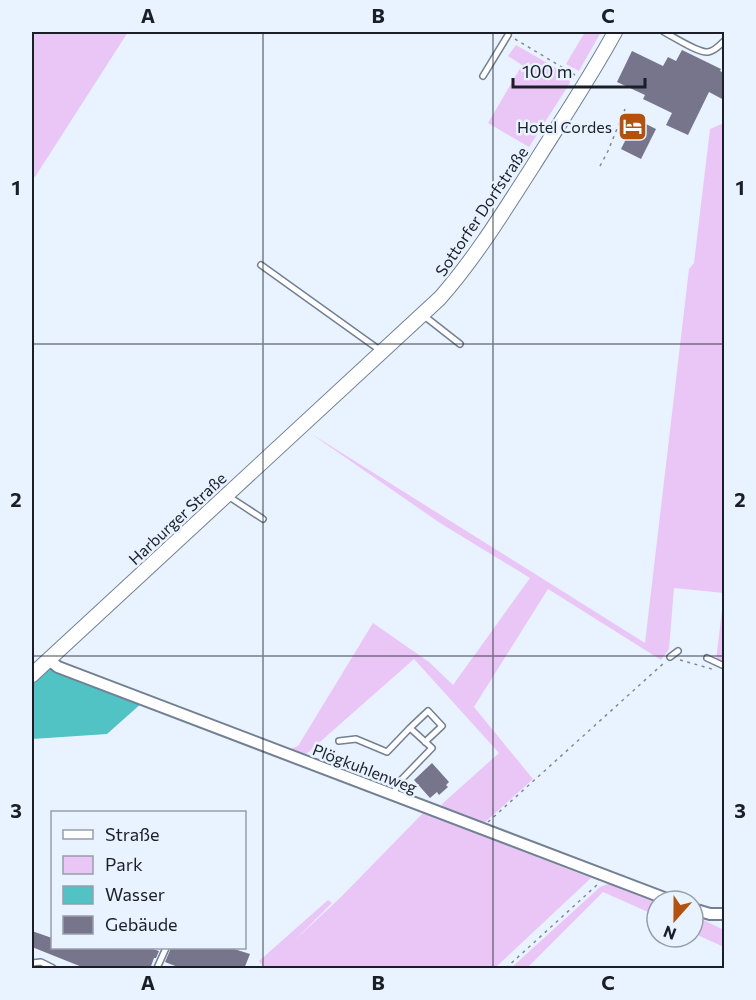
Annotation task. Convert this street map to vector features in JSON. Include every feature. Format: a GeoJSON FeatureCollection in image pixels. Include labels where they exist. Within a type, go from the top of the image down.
{"type":"FeatureCollection","features":[{"type":"Feature","properties":{"kind":"street","name":"Sottorfer Dorfstraße"},"geometry":{"type":"LineString","coordinates":[[345,386],[423,315],[458,278],[586,82],[615,32]]}},
{"type":"Feature","properties":{"kind":"street","name":"Harburger Straße"},"geometry":{"type":"LineString","coordinates":[[32,675],[345,386]]}},
{"type":"Feature","properties":{"kind":"street","name":"Plögkuhlenweg"},"geometry":{"type":"LineString","coordinates":[[49,660],[58,667],[645,890]]}},
{"type":"Feature","properties":{"kind":"street"},"geometry":{"type":"LineString","coordinates":[[705,913],[724,914]]}},
{"type":"Feature","properties":{"kind":"lane"},"geometry":{"type":"LineString","coordinates":[[664,32],[699,50],[708,52],[716,49],[724,41]]}},
{"type":"Feature","properties":{"kind":"lane"},"geometry":{"type":"LineString","coordinates":[[483,76],[508,35]]}},
{"type":"Feature","properties":{"kind":"lane"},"geometry":{"type":"LineString","coordinates":[[261,265],[382,352]]}},
{"type":"Feature","properties":{"kind":"lane"},"geometry":{"type":"LineString","coordinates":[[423,315],[460,344]]}},
{"type":"Feature","properties":{"kind":"lane"},"geometry":{"type":"LineString","coordinates":[[227,495],[263,519]]}},
{"type":"Feature","properties":{"kind":"lane"},"geometry":{"type":"LineString","coordinates":[[670,657],[678,651]]}},
{"type":"Feature","properties":{"kind":"lane"},"geometry":{"type":"LineString","coordinates":[[707,658],[722,665]]}},
{"type":"Feature","properties":{"kind":"lane"},"geometry":{"type":"LineString","coordinates":[[339,741],[356,740],[387,752],[428,711],[442,726],[425,742]]}},
{"type":"Feature","properties":{"kind":"lane"},"geometry":{"type":"LineString","coordinates":[[393,794],[401,780],[432,748],[410,728]]}},
{"type":"Feature","properties":{"kind":"lane"},"geometry":{"type":"LineString","coordinates":[[157,969],[166,949]]}},
{"type":"Feature","properties":{"kind":"lane"},"geometry":{"type":"LineString","coordinates":[[32,963],[47,963],[53,969]]}},
{"type":"Feature","properties":{"kind":"path"},"geometry":{"type":"LineString","coordinates":[[508,35],[586,82]]}},
{"type":"Feature","properties":{"kind":"path"},"geometry":{"type":"LineString","coordinates":[[600,166],[625,109]]}},
{"type":"Feature","properties":{"kind":"path"},"geometry":{"type":"LineString","coordinates":[[482,827],[670,657],[711,669],[722,665]]}},
{"type":"Feature","properties":{"kind":"path"},"geometry":{"type":"LineString","coordinates":[[506,969],[608,875]]}},
{"type":"Feature","properties":{"kind":"green space"},"geometry":{"type":"Polygon","coordinates":[[[32,32],[128,32],[35,177],[32,175],[32,32]]]}},
{"type":"Feature","properties":{"kind":"green space"},"geometry":{"type":"Polygon","coordinates":[[[585,32],[601,32],[579,71],[566,64],[585,32]]]}},
{"type":"Feature","properties":{"kind":"green space"},"geometry":{"type":"Polygon","coordinates":[[[516,45],[568,75],[570,83],[529,147],[488,123],[522,65],[508,56],[516,45]]]}},
{"type":"Feature","properties":{"kind":"green space"},"geometry":{"type":"Polygon","coordinates":[[[724,123],[724,593],[674,588],[669,649],[661,660],[548,589],[474,707],[533,779],[484,823],[442,809],[442,804],[499,753],[414,659],[304,756],[288,750],[298,746],[373,623],[429,662],[453,685],[530,578],[440,523],[310,433],[645,643],[689,269],[694,263],[710,129],[724,123]]]}},
{"type":"Feature","properties":{"kind":"green space"},"geometry":{"type":"Polygon","coordinates":[[[724,593],[724,664],[716,661],[724,593]]]}},
{"type":"Feature","properties":{"kind":"green space"},"geometry":{"type":"Polygon","coordinates":[[[423,813],[591,878],[495,968],[264,968],[259,961],[328,900],[332,903],[294,941],[341,897],[423,813]]]}},
{"type":"Feature","properties":{"kind":"green space"},"geometry":{"type":"Polygon","coordinates":[[[613,882],[645,895],[645,911],[603,892],[527,968],[511,968],[600,887],[613,882]]]}},
{"type":"Feature","properties":{"kind":"green space"},"geometry":{"type":"Polygon","coordinates":[[[705,921],[724,930],[724,947],[705,938],[705,921]]]}},
{"type":"Feature","properties":{"kind":"water"},"geometry":{"type":"Polygon","coordinates":[[[49,667],[143,702],[107,734],[32,739],[32,682],[49,667]]]}},
{"type":"Feature","properties":{"kind":"building"},"geometry":{"type":"Polygon","coordinates":[[[682,50],[721,69],[720,71],[724,73],[724,100],[709,92],[688,135],[666,125],[672,113],[643,99],[645,95],[617,82],[632,51],[663,66],[668,57],[676,61],[682,50]]]}},
{"type":"Feature","properties":{"kind":"building"},"geometry":{"type":"Polygon","coordinates":[[[636,119],[656,129],[641,159],[621,149],[636,119]]]}},
{"type":"Feature","properties":{"kind":"building"},"geometry":{"type":"Polygon","coordinates":[[[432,763],[449,782],[446,785],[448,787],[439,795],[437,792],[430,798],[414,780],[432,763]]]}},
{"type":"Feature","properties":{"kind":"building"},"geometry":{"type":"Polygon","coordinates":[[[32,931],[51,938],[51,949],[153,949],[159,951],[150,969],[87,969],[32,947],[32,931]]]}},
{"type":"Feature","properties":{"kind":"building"},"geometry":{"type":"Polygon","coordinates":[[[171,949],[234,949],[250,954],[244,969],[183,969],[165,962],[171,949]]]}},
{"type":"Feature","properties":{"kind":"place","name":"Hotel Cordes"},"geometry":{"type":"Point","coordinates":[633,126]}}]}
